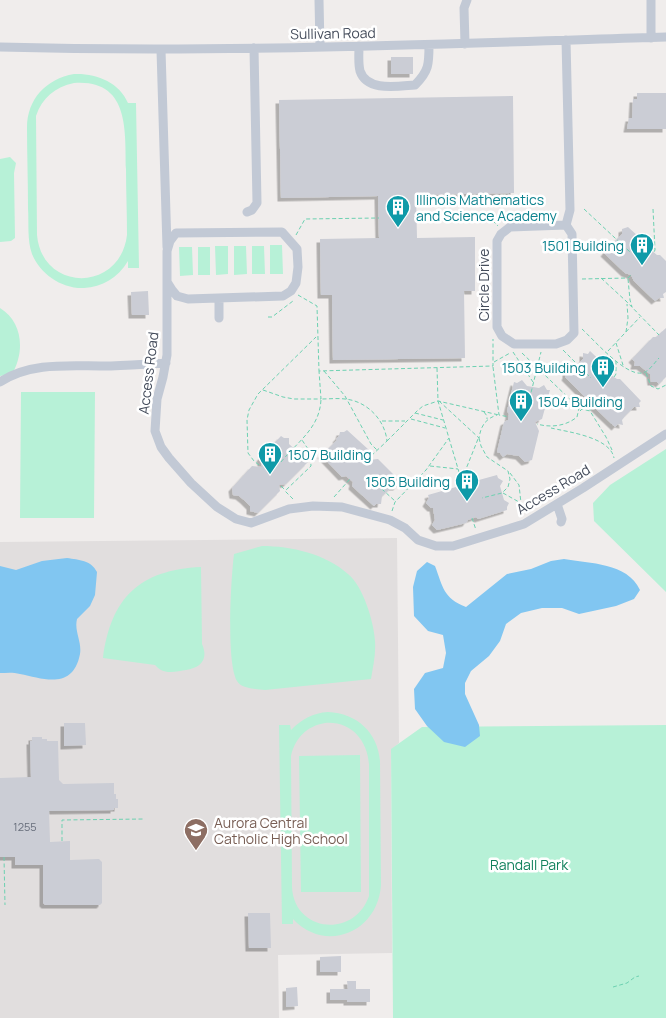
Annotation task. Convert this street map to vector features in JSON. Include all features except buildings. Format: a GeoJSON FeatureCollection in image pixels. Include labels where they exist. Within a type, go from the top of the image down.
{"type":"FeatureCollection","features":[{"type":"Feature","properties":{"kind":"street"},"geometry":{"type":"LineString","coordinates":[[319,0],[320,47]]}},
{"type":"Feature","properties":{"kind":"street"},"geometry":{"type":"LineString","coordinates":[[465,44],[464,8],[467,0]]}},
{"type":"Feature","properties":{"kind":"street"},"geometry":{"type":"LineString","coordinates":[[651,0],[651,38]]}},
{"type":"Feature","properties":{"kind":"street","name":"Sullivan Road"},"geometry":{"type":"LineString","coordinates":[[0,47],[162,50],[465,44],[666,37]]}},
{"type":"Feature","properties":{"kind":"street"},"geometry":{"type":"LineString","coordinates":[[514,347],[556,344],[567,340],[574,333],[572,234],[566,225],[570,210],[566,40]]}},
{"type":"Feature","properties":{"kind":"street"},"geometry":{"type":"LineString","coordinates":[[359,46],[360,71],[369,82],[384,86],[414,85],[425,74],[429,62],[429,44]]}},
{"type":"Feature","properties":{"kind":"street"},"geometry":{"type":"LineString","coordinates":[[247,212],[252,210],[258,202],[254,48]]}},
{"type":"Feature","properties":{"kind":"street","name":"Access Road"},"geometry":{"type":"LineString","coordinates":[[162,50],[168,338],[166,363],[157,399],[155,431],[161,447],[169,458],[191,483],[217,507],[236,519],[251,523],[296,508],[342,507],[390,520],[405,528],[418,540],[436,546],[453,546],[520,526],[615,468],[666,434]]}},
{"type":"Feature","properties":{"kind":"street"},"geometry":{"type":"LineString","coordinates":[[504,232],[510,227],[566,225]]}},
{"type":"Feature","properties":{"kind":"street"},"geometry":{"type":"LineString","coordinates":[[167,251],[170,241],[176,233],[282,232],[297,249],[298,267],[296,284],[284,296],[188,298],[178,296],[167,282]]}},
{"type":"Feature","properties":{"kind":"street","name":"Circle Drive"},"geometry":{"type":"LineString","coordinates":[[504,232],[497,241],[497,327],[502,336],[514,347]]}},
{"type":"Feature","properties":{"kind":"street"},"geometry":{"type":"LineString","coordinates":[[219,298],[219,318]]}},
{"type":"Feature","properties":{"kind":"street"},"geometry":{"type":"LineString","coordinates":[[0,382],[7,377],[34,368],[71,365],[104,366],[166,363]]}},
{"type":"Feature","properties":{"kind":"street"},"geometry":{"type":"LineString","coordinates":[[557,504],[562,519],[561,522]]}},
{"type":"Feature","properties":{"kind":"path"},"geometry":{"type":"LineString","coordinates":[[653,209],[654,252]]}},
{"type":"Feature","properties":{"kind":"path"},"geometry":{"type":"LineString","coordinates":[[584,210],[630,252]]}},
{"type":"Feature","properties":{"kind":"path"},"geometry":{"type":"LineString","coordinates":[[417,218],[488,215],[504,232]]}},
{"type":"Feature","properties":{"kind":"path"},"geometry":{"type":"LineString","coordinates":[[292,242],[305,219],[379,218]]}},
{"type":"Feature","properties":{"kind":"path"},"geometry":{"type":"LineString","coordinates":[[573,279],[628,278],[631,275]]}},
{"type":"Feature","properties":{"kind":"path"},"geometry":{"type":"LineString","coordinates":[[601,278],[659,335]]}},
{"type":"Feature","properties":{"kind":"path"},"geometry":{"type":"LineString","coordinates":[[628,278],[630,300],[633,309]]}},
{"type":"Feature","properties":{"kind":"path"},"geometry":{"type":"LineString","coordinates":[[281,462],[317,420],[321,399],[317,306],[291,291]]}},
{"type":"Feature","properties":{"kind":"path"},"geometry":{"type":"LineString","coordinates":[[268,317],[272,317],[300,296]]}},
{"type":"Feature","properties":{"kind":"path"},"geometry":{"type":"LineString","coordinates":[[626,301],[628,318],[626,333]]}},
{"type":"Feature","properties":{"kind":"path"},"geometry":{"type":"LineString","coordinates":[[608,352],[640,317]]}},
{"type":"Feature","properties":{"kind":"path"},"geometry":{"type":"LineString","coordinates":[[574,322],[624,367],[641,374],[646,372],[659,358]]}},
{"type":"Feature","properties":{"kind":"path"},"geometry":{"type":"LineString","coordinates":[[499,331],[493,337],[493,366],[499,415]]}},
{"type":"Feature","properties":{"kind":"path"},"geometry":{"type":"LineString","coordinates":[[259,465],[248,453],[247,420],[252,401],[317,337]]}},
{"type":"Feature","properties":{"kind":"path"},"geometry":{"type":"LineString","coordinates":[[616,342],[624,367]]}},
{"type":"Feature","properties":{"kind":"path"},"geometry":{"type":"LineString","coordinates":[[528,405],[543,344]]}},
{"type":"Feature","properties":{"kind":"path"},"geometry":{"type":"LineString","coordinates":[[556,344],[591,378]]}},
{"type":"Feature","properties":{"kind":"path"},"geometry":{"type":"LineString","coordinates":[[493,363],[514,347]]}},
{"type":"Feature","properties":{"kind":"path"},"geometry":{"type":"LineString","coordinates":[[514,347],[579,408],[577,417],[564,424],[548,427]]}},
{"type":"Feature","properties":{"kind":"path"},"geometry":{"type":"LineString","coordinates":[[514,347],[533,383]]}},
{"type":"Feature","properties":{"kind":"path"},"geometry":{"type":"LineString","coordinates":[[614,377],[616,374],[616,361]]}},
{"type":"Feature","properties":{"kind":"path"},"geometry":{"type":"LineString","coordinates":[[319,371],[493,366]]}},
{"type":"Feature","properties":{"kind":"path"},"geometry":{"type":"LineString","coordinates":[[437,368],[438,401],[464,489]]}},
{"type":"Feature","properties":{"kind":"path"},"geometry":{"type":"LineString","coordinates":[[323,371],[346,399],[371,444],[377,451]]}},
{"type":"Feature","properties":{"kind":"path"},"geometry":{"type":"LineString","coordinates":[[646,372],[650,386],[658,389],[666,385]]}},
{"type":"Feature","properties":{"kind":"path"},"geometry":{"type":"LineString","coordinates":[[262,390],[294,399],[346,399],[365,406],[381,422],[387,441]]}},
{"type":"Feature","properties":{"kind":"path"},"geometry":{"type":"LineString","coordinates":[[438,401],[479,438],[480,446],[492,462],[508,471],[519,485],[521,504],[520,526]]}},
{"type":"Feature","properties":{"kind":"path"},"geometry":{"type":"LineString","coordinates":[[370,457],[423,406],[438,401],[509,417]]}},
{"type":"Feature","properties":{"kind":"path"},"geometry":{"type":"LineString","coordinates":[[575,403],[591,402],[590,411],[606,436],[612,451],[615,468]]}},
{"type":"Feature","properties":{"kind":"path"},"geometry":{"type":"LineString","coordinates":[[579,412],[582,410],[590,411]]}},
{"type":"Feature","properties":{"kind":"path"},"geometry":{"type":"LineString","coordinates":[[484,411],[487,420]]}},
{"type":"Feature","properties":{"kind":"path"},"geometry":{"type":"LineString","coordinates":[[415,413],[444,420]]}},
{"type":"Feature","properties":{"kind":"path"},"geometry":{"type":"LineString","coordinates":[[462,481],[479,438],[481,426],[487,420],[499,415]]}},
{"type":"Feature","properties":{"kind":"path"},"geometry":{"type":"LineString","coordinates":[[409,418],[446,428]]}},
{"type":"Feature","properties":{"kind":"path"},"geometry":{"type":"LineString","coordinates":[[381,422],[406,421]]}},
{"type":"Feature","properties":{"kind":"path"},"geometry":{"type":"LineString","coordinates":[[537,424],[592,438],[612,451]]}},
{"type":"Feature","properties":{"kind":"path"},"geometry":{"type":"LineString","coordinates":[[390,520],[395,502],[430,466],[449,438]]}},
{"type":"Feature","properties":{"kind":"path"},"geometry":{"type":"LineString","coordinates":[[285,491],[311,466],[310,452],[301,440]]}},
{"type":"Feature","properties":{"kind":"path"},"geometry":{"type":"LineString","coordinates":[[430,466],[458,468]]}},
{"type":"Feature","properties":{"kind":"path"},"geometry":{"type":"LineString","coordinates":[[502,493],[510,483],[508,471]]}},
{"type":"Feature","properties":{"kind":"path"},"geometry":{"type":"LineString","coordinates":[[326,506],[350,479]]}},
{"type":"Feature","properties":{"kind":"path"},"geometry":{"type":"LineString","coordinates":[[372,480],[395,502]]}},
{"type":"Feature","properties":{"kind":"path"},"geometry":{"type":"LineString","coordinates":[[281,486],[293,498],[296,508]]}},
{"type":"Feature","properties":{"kind":"path"},"geometry":{"type":"LineString","coordinates":[[482,498],[506,493],[521,504]]}},
{"type":"Feature","properties":{"kind":"path"},"geometry":{"type":"LineString","coordinates":[[472,518],[478,538]]}},
{"type":"Feature","properties":{"kind":"path"},"geometry":{"type":"LineString","coordinates":[[62,842],[62,820],[144,819]]}},
{"type":"Feature","properties":{"kind":"path"},"geometry":{"type":"LineString","coordinates":[[4,857],[5,905]]}},
{"type":"Feature","properties":{"kind":"path"},"geometry":{"type":"LineString","coordinates":[[614,987],[627,983],[639,976]]}},
{"type":"Feature","properties":{"kind":"shaded area","name":"Aurora Central Catholic High School"},"geometry":{"type":"Polygon","coordinates":[[[397,538],[399,743],[391,750],[392,953],[278,955],[279,1018],[0,1018],[0,542],[397,538]]]}},
{"type":"Feature","properties":{"kind":"green space"},"geometry":{"type":"Polygon","coordinates":[[[82,74],[98,77],[119,89],[128,103],[136,103],[139,268],[128,268],[128,261],[114,277],[103,284],[84,288],[68,286],[46,274],[40,268],[30,249],[28,118],[34,99],[40,92],[55,80],[82,74]],[[74,83],[55,90],[42,104],[36,116],[37,235],[42,254],[52,267],[66,275],[81,278],[97,276],[111,267],[121,254],[127,235],[126,154],[121,110],[115,98],[106,89],[92,84],[74,83]]]}},
{"type":"Feature","properties":{"kind":"green space"},"geometry":{"type":"Polygon","coordinates":[[[10,157],[16,163],[14,173],[15,238],[11,241],[0,242],[0,159],[10,157]]]}},
{"type":"Feature","properties":{"kind":"green space"},"geometry":{"type":"Polygon","coordinates":[[[270,245],[282,245],[283,274],[270,274],[270,245]]]}},
{"type":"Feature","properties":{"kind":"green space"},"geometry":{"type":"Polygon","coordinates":[[[215,246],[228,246],[228,274],[216,275],[215,246]]]}},
{"type":"Feature","properties":{"kind":"green space"},"geometry":{"type":"Polygon","coordinates":[[[234,246],[246,246],[247,274],[234,275],[234,246]]]}},
{"type":"Feature","properties":{"kind":"green space"},"geometry":{"type":"Polygon","coordinates":[[[252,246],[264,246],[265,274],[252,274],[252,246]]]}},
{"type":"Feature","properties":{"kind":"green space"},"geometry":{"type":"Polygon","coordinates":[[[179,247],[192,247],[193,275],[180,276],[179,247]]]}},
{"type":"Feature","properties":{"kind":"green space"},"geometry":{"type":"Polygon","coordinates":[[[198,247],[210,247],[210,275],[198,275],[198,247]]]}},
{"type":"Feature","properties":{"kind":"green space"},"geometry":{"type":"Polygon","coordinates":[[[0,308],[13,321],[17,329],[20,347],[19,356],[12,374],[0,376],[0,308]]]}},
{"type":"Feature","properties":{"kind":"green space"},"geometry":{"type":"Polygon","coordinates":[[[21,392],[95,392],[94,518],[20,518],[21,392]]]}},
{"type":"Feature","properties":{"kind":"green space"},"geometry":{"type":"Polygon","coordinates":[[[666,449],[666,592],[594,521],[593,503],[610,485],[666,449]]]}},
{"type":"Feature","properties":{"kind":"green space"},"geometry":{"type":"Polygon","coordinates":[[[262,546],[308,552],[319,556],[339,567],[353,580],[367,605],[374,633],[375,651],[371,679],[265,690],[239,684],[231,657],[230,639],[234,554],[262,546]]]}},
{"type":"Feature","properties":{"kind":"green space"},"geometry":{"type":"Polygon","coordinates":[[[201,567],[202,644],[204,659],[199,665],[191,669],[167,672],[155,665],[103,658],[113,619],[121,604],[132,591],[145,581],[161,574],[179,569],[201,567]]]}},
{"type":"Feature","properties":{"kind":"green space"},"geometry":{"type":"Polygon","coordinates":[[[328,712],[348,716],[364,726],[375,742],[380,761],[381,885],[378,901],[371,915],[361,926],[348,933],[335,936],[320,935],[306,930],[293,919],[293,924],[282,924],[279,725],[290,725],[291,730],[308,717],[328,712]],[[325,723],[307,730],[295,744],[291,756],[292,887],[295,902],[303,913],[313,921],[326,925],[339,924],[351,919],[361,910],[369,896],[368,755],[356,734],[343,725],[325,723]]]}},
{"type":"Feature","properties":{"kind":"green space","name":"Randall Park"},"geometry":{"type":"Polygon","coordinates":[[[666,725],[666,1018],[393,1018],[391,749],[422,727],[666,725]]]}},
{"type":"Feature","properties":{"kind":"green space"},"geometry":{"type":"Polygon","coordinates":[[[360,755],[361,892],[301,892],[299,756],[360,755]]]}},
{"type":"Feature","properties":{"kind":"water"},"geometry":{"type":"Polygon","coordinates":[[[67,558],[88,563],[97,572],[95,595],[90,606],[77,619],[76,623],[80,654],[76,665],[71,673],[56,679],[15,673],[0,673],[0,566],[16,570],[42,561],[67,558]]]}},
{"type":"Feature","properties":{"kind":"water"},"geometry":{"type":"Polygon","coordinates":[[[564,559],[617,569],[634,581],[640,590],[634,599],[616,606],[579,614],[562,608],[542,608],[521,613],[506,624],[500,641],[489,656],[471,671],[465,683],[465,694],[479,725],[480,736],[465,747],[444,742],[427,726],[415,709],[414,689],[425,673],[443,668],[446,653],[443,635],[428,631],[414,616],[413,587],[417,571],[427,562],[435,566],[442,586],[448,596],[458,604],[466,607],[507,574],[564,559]]]}},
{"type":"Feature","properties":{"kind":"place","name":"Illinois Mathematics and Science Academy"},"geometry":{"type":"Point","coordinates":[398,228]}},
{"type":"Feature","properties":{"kind":"place","name":"1501 Building"},"geometry":{"type":"Point","coordinates":[642,266]}},
{"type":"Feature","properties":{"kind":"place","name":"1503 Building"},"geometry":{"type":"Point","coordinates":[603,388]}},
{"type":"Feature","properties":{"kind":"place","name":"1504 Building"},"geometry":{"type":"Point","coordinates":[521,422]}},
{"type":"Feature","properties":{"kind":"place","name":"1507 Building"},"geometry":{"type":"Point","coordinates":[270,475]}},
{"type":"Feature","properties":{"kind":"place","name":"1505 Building"},"geometry":{"type":"Point","coordinates":[467,502]}},
{"type":"Feature","properties":{"kind":"place","name":"Aurora Central Catholic High School"},"geometry":{"type":"Point","coordinates":[196,851]}}]}
